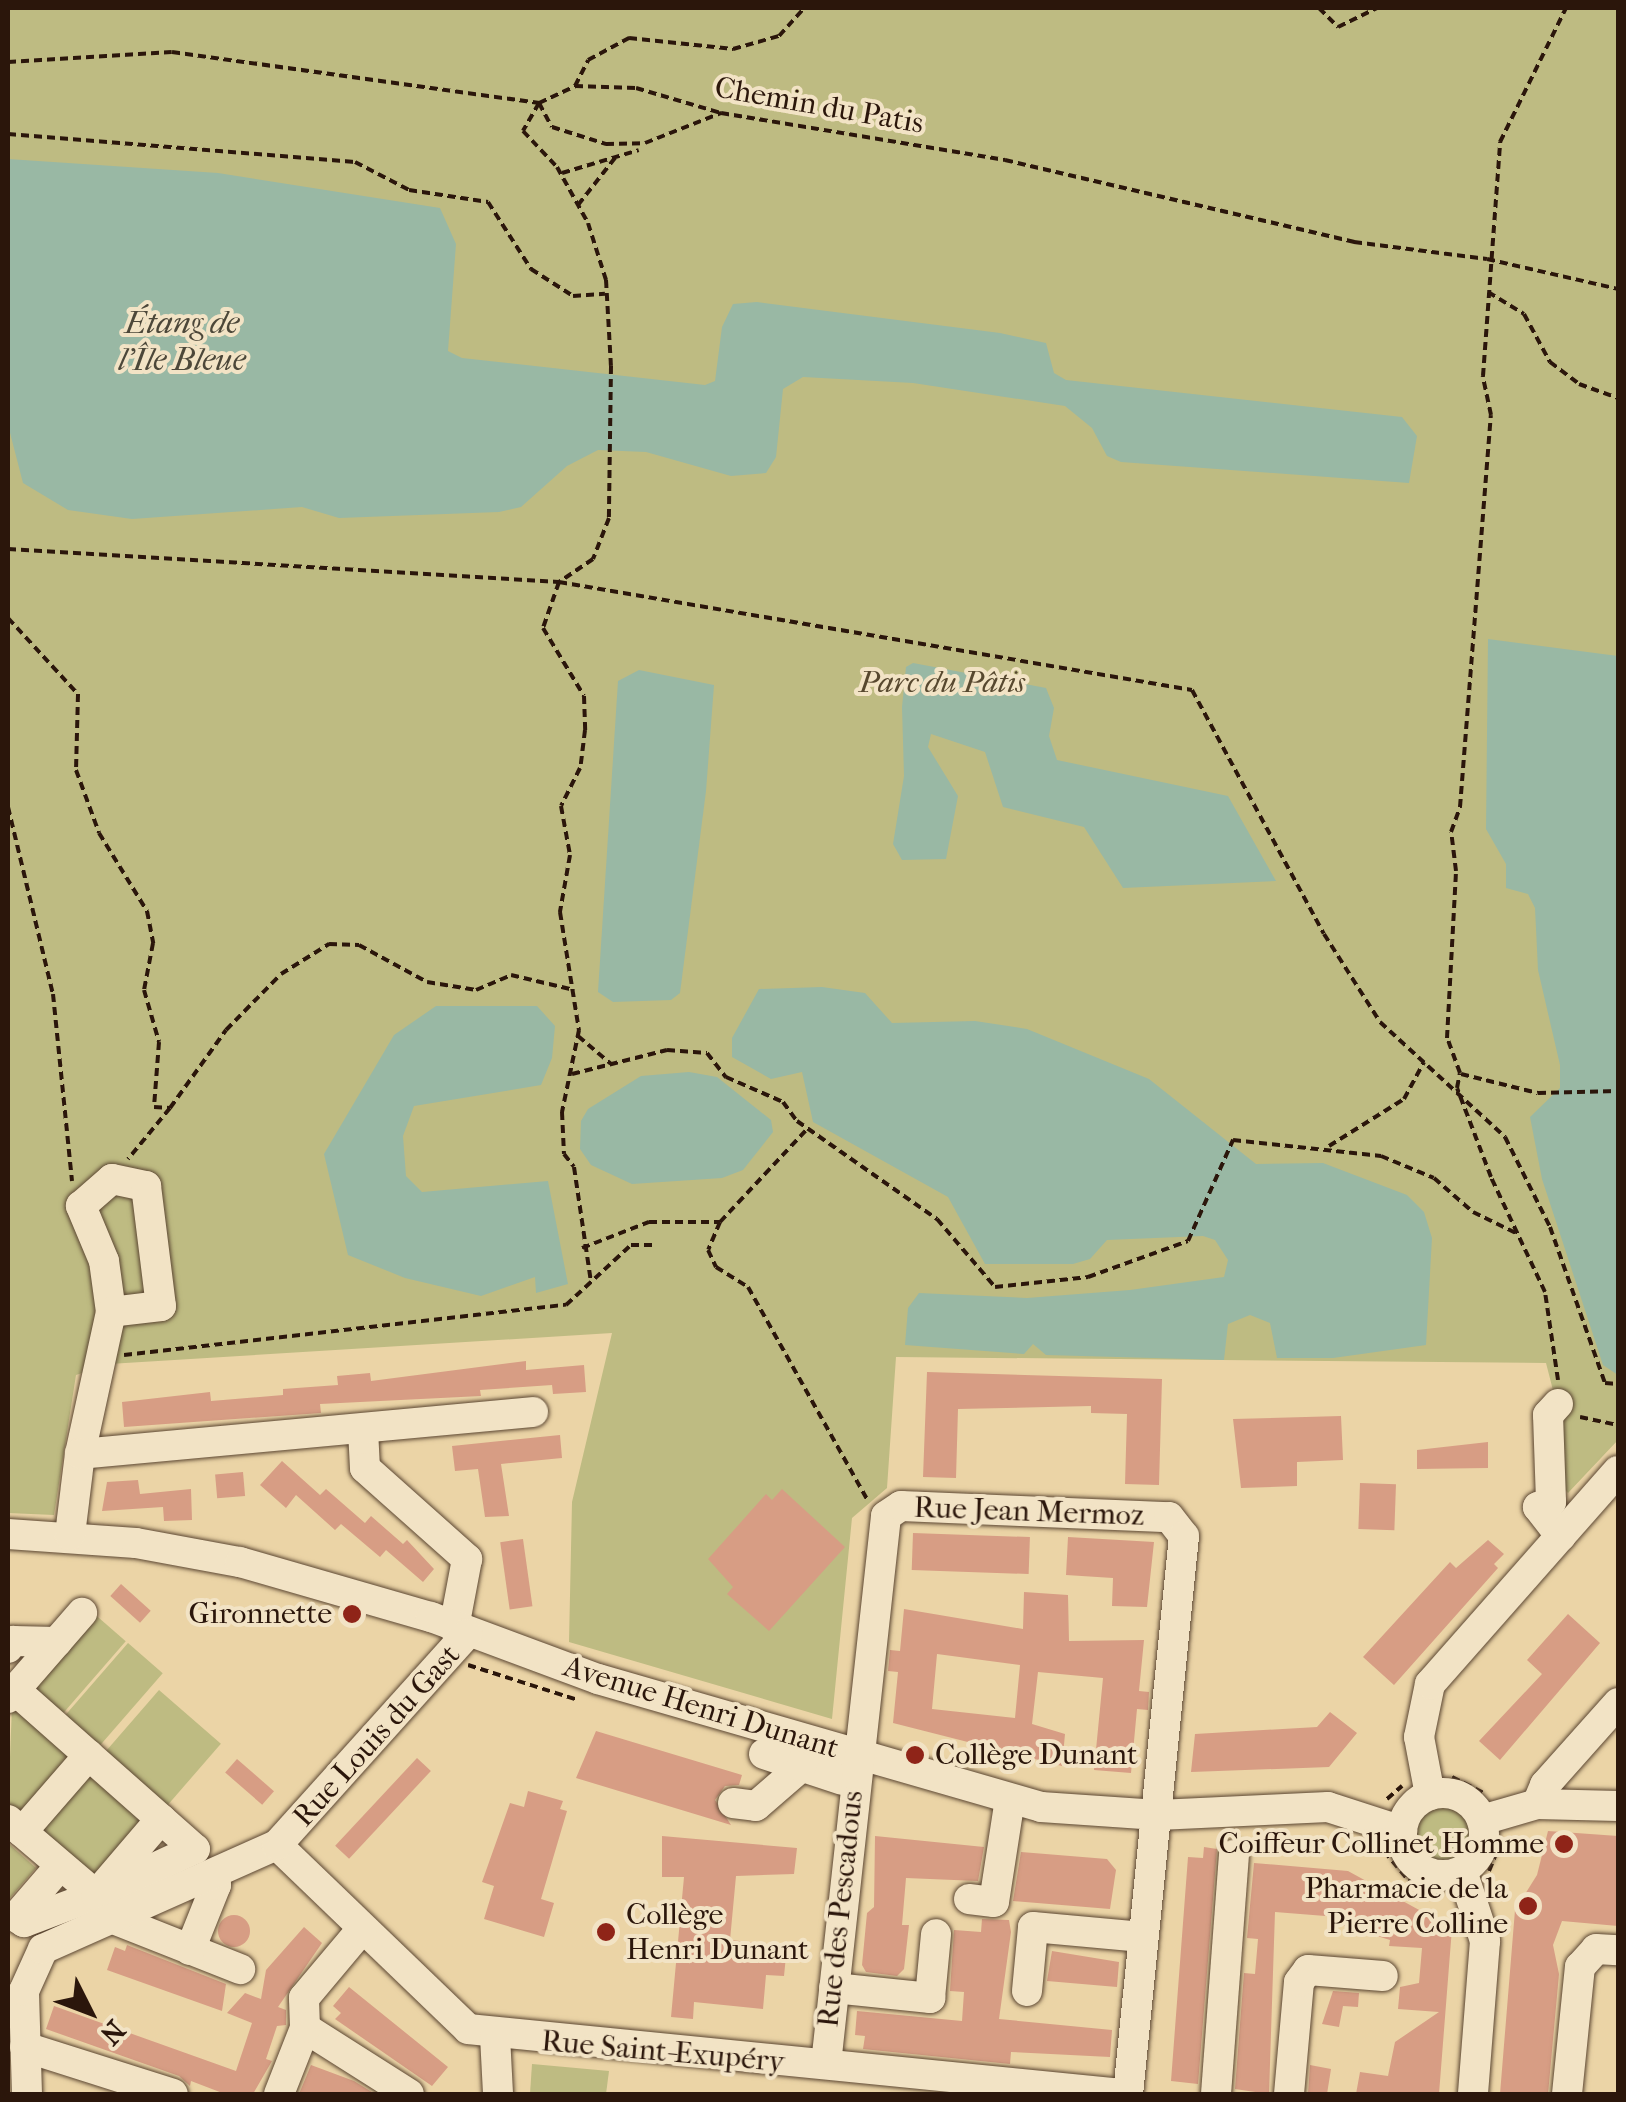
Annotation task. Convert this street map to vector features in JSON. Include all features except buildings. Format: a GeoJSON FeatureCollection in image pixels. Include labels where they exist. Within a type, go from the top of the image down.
{"type":"FeatureCollection","features":[{"type":"Feature","properties":{"kind":"street"},"geometry":{"type":"LineString","coordinates":[[70,1536],[80,1454],[111,1312],[104,1262],[81,1206],[112,1179],[146,1186],[161,1306],[111,1312]]}},
{"type":"Feature","properties":{"kind":"street"},"geometry":{"type":"LineString","coordinates":[[1546,1410],[1551,1502],[1534,1508],[1561,1536]]}},
{"type":"Feature","properties":{"kind":"street"},"geometry":{"type":"LineString","coordinates":[[80,1454],[533,1412]]}},
{"type":"Feature","properties":{"kind":"street"},"geometry":{"type":"LineString","coordinates":[[363,1430],[364,1468],[408,1500],[467,1559],[460,1631]]}},
{"type":"Feature","properties":{"kind":"street"},"geometry":{"type":"LineString","coordinates":[[1618,1474],[1424,1695],[1419,1736],[1437,1784],[1494,1815],[1537,1804],[1618,1806]]}},
{"type":"Feature","properties":{"kind":"street","name":"Rue Jean Mermoz"},"geometry":{"type":"LineString","coordinates":[[849,1768],[882,1524],[901,1506],[1178,1521],[1184,1536],[1158,1816]]}},
{"type":"Feature","properties":{"kind":"street","name":"Avenue Henri Dunant"},"geometry":{"type":"LineString","coordinates":[[8,1534],[70,1536],[240,1562],[460,1631],[849,1768],[1072,1811],[1158,1816],[1328,1807],[1390,1837]]}},
{"type":"Feature","properties":{"kind":"street"},"geometry":{"type":"LineString","coordinates":[[60,1866],[16,1916],[24,1922],[103,1907],[195,1849],[89,1755],[11,1694],[82,1613]]}},
{"type":"Feature","properties":{"kind":"street","name":"Rue Louis du Gast"},"geometry":{"type":"LineString","coordinates":[[27,2094],[17,1974],[43,1949],[103,1907],[214,1874],[278,1845],[460,1631]]}},
{"type":"Feature","properties":{"kind":"street"},"geometry":{"type":"LineString","coordinates":[[8,1648],[13,1641],[56,1642]]}},
{"type":"Feature","properties":{"kind":"street"},"geometry":{"type":"LineString","coordinates":[[1537,1804],[1545,1785],[1618,1703]]}},
{"type":"Feature","properties":{"kind":"street"},"geometry":{"type":"LineString","coordinates":[[764,1754],[849,1768]]}},
{"type":"Feature","properties":{"kind":"street"},"geometry":{"type":"LineString","coordinates":[[89,1755],[15,1826],[103,1907],[190,1950],[240,1969]]}},
{"type":"Feature","properties":{"kind":"street"},"geometry":{"type":"LineString","coordinates":[[733,1804],[756,1806],[804,1760]]}},
{"type":"Feature","properties":{"kind":"street"},"geometry":{"type":"LineString","coordinates":[[804,1760],[835,1818]]}},
{"type":"Feature","properties":{"kind":"street","name":"Rue des Pescadous"},"geometry":{"type":"LineString","coordinates":[[819,2071],[834,1988],[849,1768]]}},
{"type":"Feature","properties":{"kind":"street"},"geometry":{"type":"LineString","coordinates":[[1437,1784],[1410,1808],[1390,1837],[1418,1868],[1466,1885]]}},
{"type":"Feature","properties":{"kind":"street"},"geometry":{"type":"LineString","coordinates":[[969,1899],[994,1902],[1010,1799]]}},
{"type":"Feature","properties":{"kind":"street"},"geometry":{"type":"LineString","coordinates":[[1473,2094],[1485,1941],[1466,1885],[1494,1815]]}},
{"type":"Feature","properties":{"kind":"street"},"geometry":{"type":"LineString","coordinates":[[1125,2094],[1158,1816]]}},
{"type":"Feature","properties":{"kind":"street"},"geometry":{"type":"LineString","coordinates":[[103,1907],[162,1819]]}},
{"type":"Feature","properties":{"kind":"street","name":"Rue Saint-Exupéry"},"geometry":{"type":"LineString","coordinates":[[278,1845],[468,2029],[638,2059],[1125,2094]]}},
{"type":"Feature","properties":{"kind":"street"},"geometry":{"type":"LineString","coordinates":[[1216,2094],[1234,1855]]}},
{"type":"Feature","properties":{"kind":"street"},"geometry":{"type":"LineString","coordinates":[[190,1950],[216,1885],[214,1874]]}},
{"type":"Feature","properties":{"kind":"street"},"geometry":{"type":"LineString","coordinates":[[1027,1991],[1033,1928],[1143,1937]]}},
{"type":"Feature","properties":{"kind":"street"},"geometry":{"type":"LineString","coordinates":[[279,2094],[305,2028],[304,1998],[362,1929]]}},
{"type":"Feature","properties":{"kind":"street"},"geometry":{"type":"LineString","coordinates":[[834,1988],[930,1998],[936,1934]]}},
{"type":"Feature","properties":{"kind":"street"},"geometry":{"type":"LineString","coordinates":[[1567,2094],[1580,1967],[1596,1949],[1618,1950]]}},
{"type":"Feature","properties":{"kind":"street"},"geometry":{"type":"LineString","coordinates":[[1289,2094],[1298,1982],[1308,1970],[1383,1976]]}},
{"type":"Feature","properties":{"kind":"street"},"geometry":{"type":"LineString","coordinates":[[305,2028],[409,2094]]}},
{"type":"Feature","properties":{"kind":"street"},"geometry":{"type":"LineString","coordinates":[[496,2036],[498,2094]]}},
{"type":"Feature","properties":{"kind":"street"},"geometry":{"type":"LineString","coordinates":[[25,2047],[123,2086],[173,2094]]}},
{"type":"Feature","properties":{"kind":"path"},"geometry":{"type":"LineString","coordinates":[[575,86],[588,60],[629,38],[733,49],[779,36],[804,8]]}},
{"type":"Feature","properties":{"kind":"path"},"geometry":{"type":"LineString","coordinates":[[1319,8],[1338,27],[1377,8]]}},
{"type":"Feature","properties":{"kind":"path"},"geometry":{"type":"LineString","coordinates":[[1566,8],[1500,142],[1486,259],[1483,376],[1491,416],[1460,807],[1451,832],[1456,871],[1447,1038],[1460,1073],[1457,1088],[1554,1328],[1546,1410],[1618,1425]]}},
{"type":"Feature","properties":{"kind":"path"},"geometry":{"type":"LineString","coordinates":[[8,62],[172,52],[539,103]]}},
{"type":"Feature","properties":{"kind":"path","name":"Chemin du Patis"},"geometry":{"type":"LineString","coordinates":[[539,103],[575,86],[636,88],[721,113],[1004,160],[1354,242],[1486,259],[1618,289]]}},
{"type":"Feature","properties":{"kind":"path"},"geometry":{"type":"LineString","coordinates":[[539,103],[552,127],[606,144],[644,143],[721,113]]}},
{"type":"Feature","properties":{"kind":"path"},"geometry":{"type":"LineString","coordinates":[[539,103],[523,131],[560,173],[578,205],[607,294],[610,518],[593,559],[559,582],[543,628],[584,696],[580,768],[561,806],[570,855],[560,912],[578,1036],[562,1112],[564,1154],[574,1167],[582,1248],[591,1282]]}},
{"type":"Feature","properties":{"kind":"path"},"geometry":{"type":"LineString","coordinates":[[8,134],[355,162],[409,190],[488,202],[531,269],[574,296],[607,294]]}},
{"type":"Feature","properties":{"kind":"path"},"geometry":{"type":"LineString","coordinates":[[560,173],[639,150]]}},
{"type":"Feature","properties":{"kind":"path"},"geometry":{"type":"LineString","coordinates":[[578,205],[616,157]]}},
{"type":"Feature","properties":{"kind":"path"},"geometry":{"type":"LineString","coordinates":[[1488,291],[1524,314],[1550,362],[1579,384],[1618,398]]}},
{"type":"Feature","properties":{"kind":"path"},"geometry":{"type":"LineString","coordinates":[[8,550],[559,582],[1192,690],[1324,934],[1380,1022],[1457,1088],[1505,1138],[1550,1227],[1605,1384],[1618,1384]]}},
{"type":"Feature","properties":{"kind":"path"},"geometry":{"type":"LineString","coordinates":[[8,618],[78,694],[76,770],[99,833],[147,911],[153,943],[144,990],[159,1042],[153,1061],[154,1107],[170,1108]]}},
{"type":"Feature","properties":{"kind":"path"},"geometry":{"type":"LineString","coordinates":[[8,807],[53,994],[66,1164],[81,1206]]}},
{"type":"Feature","properties":{"kind":"path"},"geometry":{"type":"LineString","coordinates":[[105,1185],[240,1016],[281,974],[329,944],[359,945],[427,982],[476,990],[511,975],[574,990]]}},
{"type":"Feature","properties":{"kind":"path"},"geometry":{"type":"LineString","coordinates":[[578,1036],[612,1064]]}},
{"type":"Feature","properties":{"kind":"path"},"geometry":{"type":"LineString","coordinates":[[572,1074],[667,1050],[706,1053],[726,1077],[783,1102],[808,1128],[937,1219],[994,1287],[1088,1277],[1188,1241],[1233,1140],[1328,1146],[1381,1156],[1434,1178],[1473,1212],[1518,1234]]}},
{"type":"Feature","properties":{"kind":"path"},"geometry":{"type":"LineString","coordinates":[[1328,1146],[1404,1099],[1424,1062]]}},
{"type":"Feature","properties":{"kind":"path"},"geometry":{"type":"LineString","coordinates":[[1460,1073],[1538,1093],[1618,1091]]}},
{"type":"Feature","properties":{"kind":"path"},"geometry":{"type":"LineString","coordinates":[[808,1128],[720,1222],[708,1250],[716,1267],[748,1287],[882,1524]]}},
{"type":"Feature","properties":{"kind":"path"},"geometry":{"type":"LineString","coordinates":[[582,1248],[649,1222],[720,1222]]}},
{"type":"Feature","properties":{"kind":"path"},"geometry":{"type":"LineString","coordinates":[[99,1358],[566,1306],[631,1245],[654,1245]]}},
{"type":"Feature","properties":{"kind":"path"},"geometry":{"type":"LineString","coordinates":[[1376,1803],[1396,1794],[1406,1774]]}},
{"type":"Feature","properties":{"kind":"path"},"geometry":{"type":"LineString","coordinates":[[1390,1837],[1408,1880],[1466,1885],[1494,1815],[1437,1784]]}},
{"type":"Feature","properties":{"kind":"green space","name":"Parc du Pâtis"},"geometry":{"type":"Polygon","coordinates":[[[8,8],[1618,8],[1618,1440],[1568,1493],[1558,1482],[1556,1402],[1546,1363],[896,1357],[887,1488],[852,1518],[832,1719],[569,1642],[572,1502],[612,1333],[109,1364],[76,1375],[54,1515],[8,1513],[8,8]]]}},
{"type":"Feature","properties":{"kind":"green space"},"geometry":{"type":"Polygon","coordinates":[[[91,1611],[126,1641],[60,1717],[25,1686],[91,1611]]]}},
{"type":"Feature","properties":{"kind":"green space"},"geometry":{"type":"Polygon","coordinates":[[[128,1643],[163,1673],[97,1749],[62,1718],[128,1643]]]}},
{"type":"Feature","properties":{"kind":"green space"},"geometry":{"type":"Polygon","coordinates":[[[159,1690],[221,1744],[167,1806],[105,1752],[159,1690]]]}},
{"type":"Feature","properties":{"kind":"green space"},"geometry":{"type":"Polygon","coordinates":[[[12,1705],[73,1758],[19,1820],[8,1810],[12,1705]]]}},
{"type":"Feature","properties":{"kind":"green space"},"geometry":{"type":"Polygon","coordinates":[[[90,1771],[151,1824],[97,1886],[36,1833],[90,1771]]]}},
{"type":"Feature","properties":{"kind":"green space"},"geometry":{"type":"Polygon","coordinates":[[[1443,1805],[1465,1813],[1473,1835],[1465,1857],[1443,1865],[1421,1857],[1413,1835],[1421,1813],[1443,1805]]]}},
{"type":"Feature","properties":{"kind":"green space"},"geometry":{"type":"Polygon","coordinates":[[[8,1843],[36,1868],[9,1899],[8,1897],[8,1843]]]}},
{"type":"Feature","properties":{"kind":"green space"},"geometry":{"type":"Polygon","coordinates":[[[532,2064],[609,2071],[606,2094],[530,2094],[532,2064]]]}},
{"type":"Feature","properties":{"kind":"water","name":"Étang de l'Île Bleue"},"geometry":{"type":"Polygon","coordinates":[[[8,159],[218,173],[440,208],[456,244],[448,351],[462,358],[705,385],[715,381],[722,327],[733,304],[757,302],[1000,333],[1046,343],[1054,373],[1066,380],[1402,417],[1417,436],[1409,483],[1121,462],[1107,456],[1092,428],[1065,406],[913,383],[803,377],[783,389],[776,457],[766,473],[731,476],[646,452],[598,450],[567,466],[521,507],[499,512],[339,518],[302,507],[132,519],[68,510],[23,483],[8,425],[8,159]]]}},
{"type":"Feature","properties":{"kind":"water"},"geometry":{"type":"Polygon","coordinates":[[[1488,639],[1618,656],[1618,1375],[1603,1365],[1542,1179],[1530,1117],[1560,1088],[1560,1065],[1538,970],[1535,908],[1528,894],[1506,888],[1506,864],[1486,829],[1488,639]]]}},
{"type":"Feature","properties":{"kind":"water"},"geometry":{"type":"Polygon","coordinates":[[[913,663],[1046,688],[1054,708],[1049,736],[1057,760],[1228,796],[1276,881],[1123,888],[1084,827],[1003,807],[985,752],[931,734],[928,747],[958,796],[946,859],[902,860],[893,844],[904,776],[902,707],[906,667],[913,663]]]}},
{"type":"Feature","properties":{"kind":"water"},"geometry":{"type":"Polygon","coordinates":[[[639,670],[714,685],[706,791],[680,993],[671,1000],[613,1002],[598,992],[618,681],[639,670]]]}},
{"type":"Feature","properties":{"kind":"water"},"geometry":{"type":"Polygon","coordinates":[[[822,987],[865,993],[892,1023],[975,1021],[1027,1029],[1149,1079],[1256,1164],[1323,1163],[1407,1195],[1424,1212],[1432,1238],[1426,1345],[1333,1358],[1277,1358],[1270,1323],[1250,1315],[1228,1324],[1224,1360],[1046,1355],[1033,1344],[1024,1354],[905,1345],[908,1308],[919,1293],[1027,1298],[1130,1290],[1224,1277],[1228,1260],[1215,1240],[1203,1236],[1107,1240],[1090,1259],[1073,1264],[985,1264],[948,1197],[813,1122],[802,1072],[771,1079],[732,1057],[732,1038],[759,989],[822,987]]]}},
{"type":"Feature","properties":{"kind":"water"},"geometry":{"type":"Polygon","coordinates":[[[436,1006],[537,1006],[555,1026],[552,1058],[541,1085],[414,1106],[403,1136],[406,1176],[422,1192],[548,1181],[568,1284],[536,1293],[535,1277],[481,1296],[405,1278],[348,1255],[324,1154],[394,1035],[436,1006]]]}},
{"type":"Feature","properties":{"kind":"water"},"geometry":{"type":"Polygon","coordinates":[[[689,1072],[717,1077],[771,1120],[773,1132],[743,1170],[722,1178],[632,1184],[591,1165],[580,1149],[581,1121],[588,1109],[641,1076],[689,1072]]]}},
{"type":"Feature","properties":{"kind":"place","name":"Gironnette"},"geometry":{"type":"Point","coordinates":[352,1614]}},
{"type":"Feature","properties":{"kind":"place","name":"Collège Dunant"},"geometry":{"type":"Point","coordinates":[915,1755]}},
{"type":"Feature","properties":{"kind":"place","name":"Coiffeur Collinet Homme"},"geometry":{"type":"Point","coordinates":[1564,1844]}},
{"type":"Feature","properties":{"kind":"place","name":"Pharmacie de la Pierre Colline"},"geometry":{"type":"Point","coordinates":[1528,1906]}},
{"type":"Feature","properties":{"kind":"place","name":"Collège Henri Dunant"},"geometry":{"type":"Point","coordinates":[606,1932]}}]}
